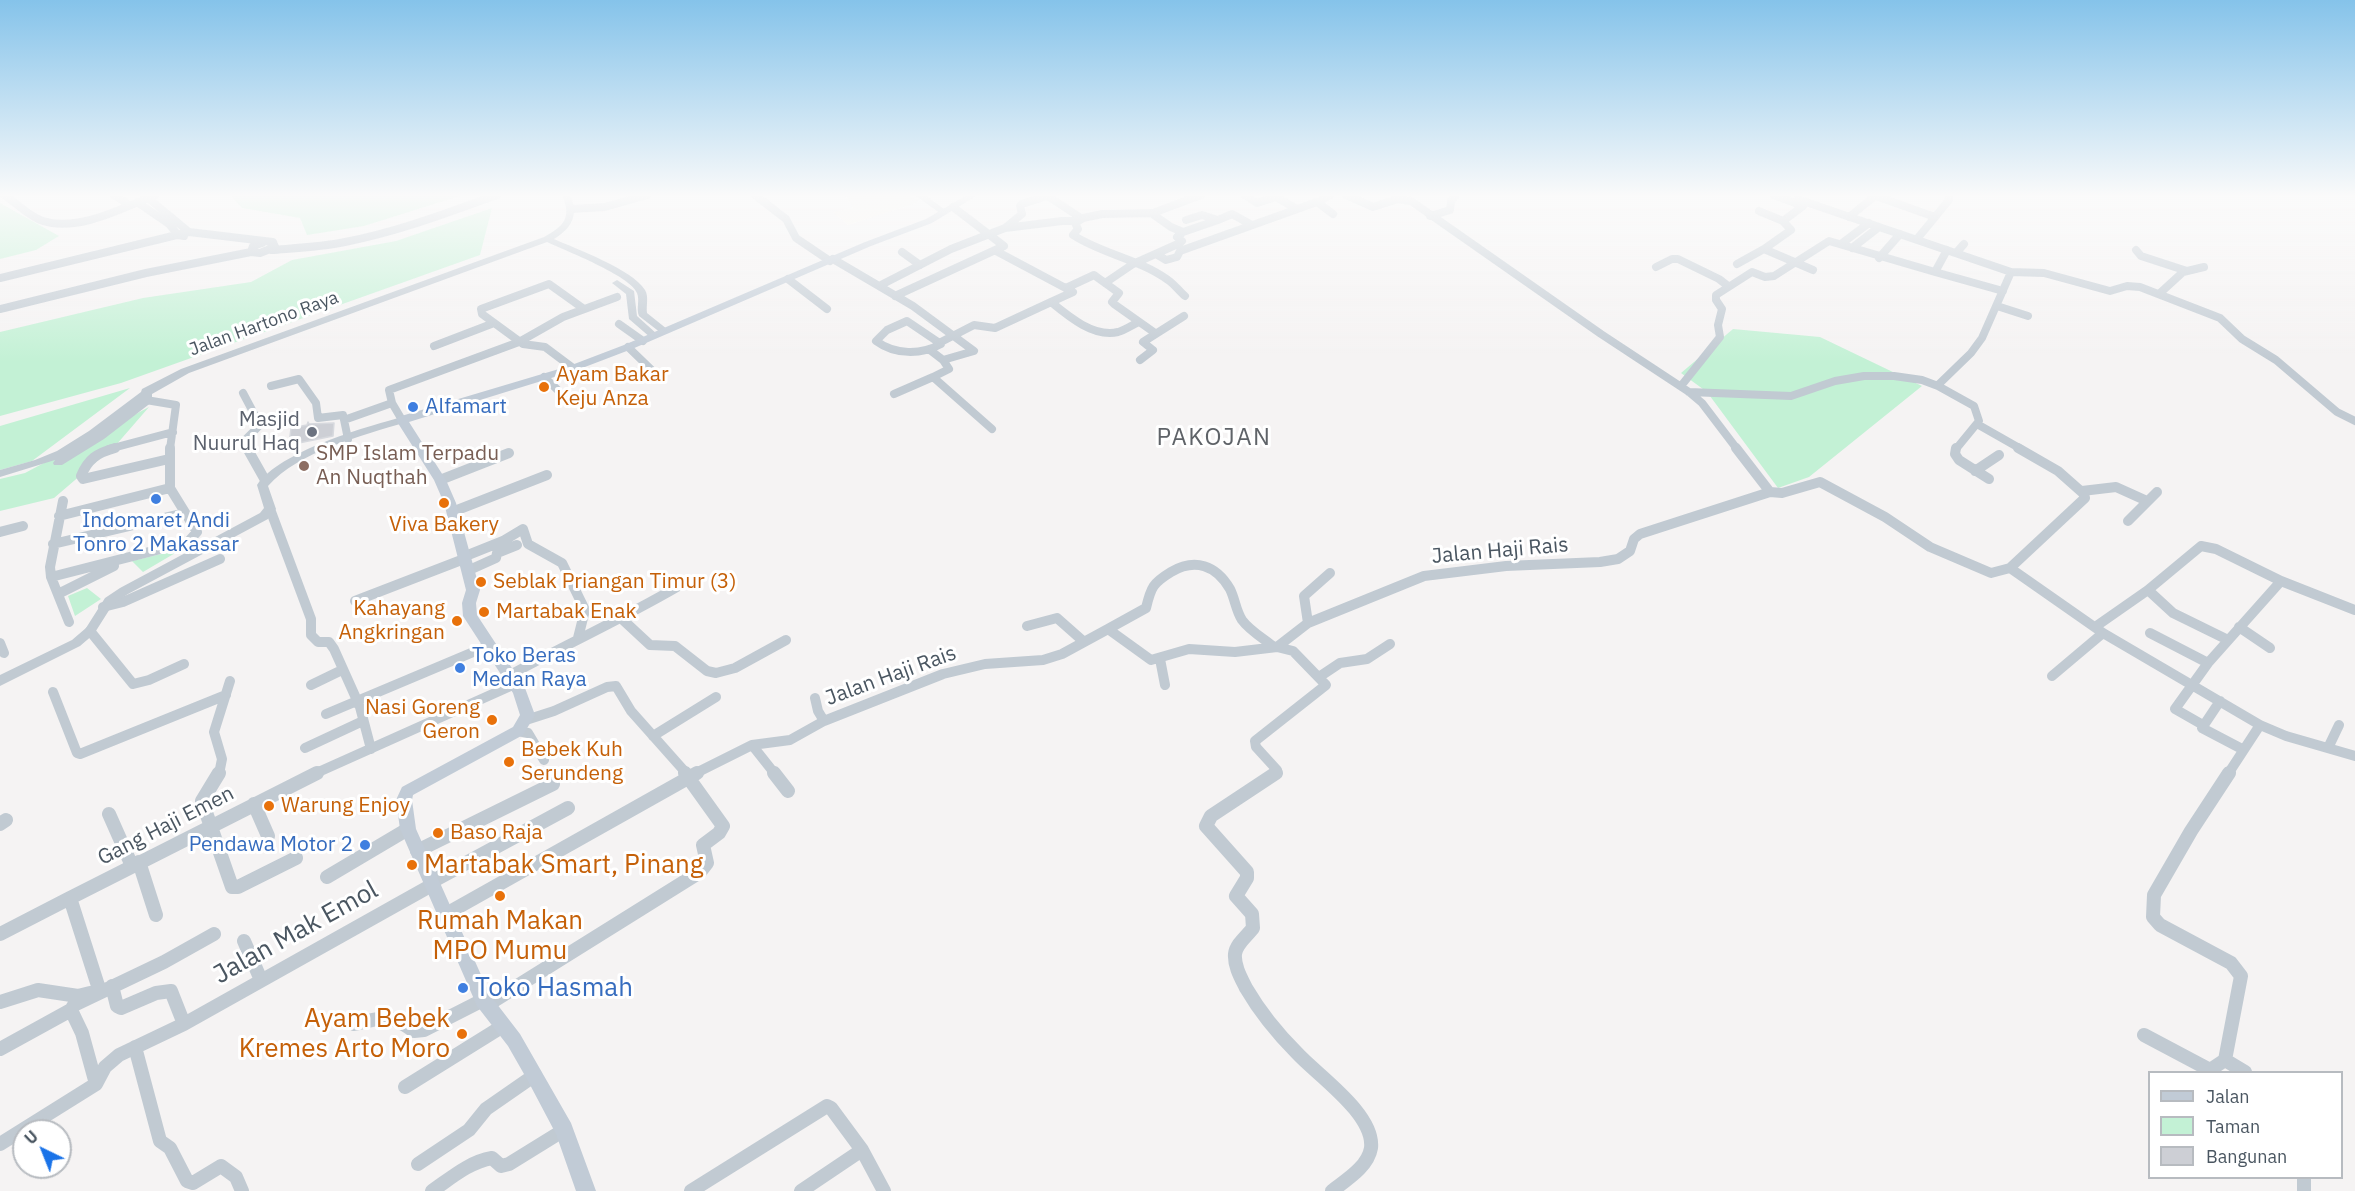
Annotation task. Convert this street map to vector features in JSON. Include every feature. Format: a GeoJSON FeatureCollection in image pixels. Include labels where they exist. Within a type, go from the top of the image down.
{"type":"FeatureCollection","features":[{"type":"Feature","properties":{"kind":"main road"},"geometry":{"type":"LineString","coordinates":[[586,1191],[564,1130],[535,1076],[503,1026],[485,1003],[408,829],[404,800],[407,790],[522,725],[528,709],[470,616],[469,603],[473,590],[452,512],[440,480],[402,420],[573,368],[643,341],[855,251]]}},
{"type":"Feature","properties":{"kind":"street"},"geometry":{"type":"LineString","coordinates":[[0,278],[114,251]]}},
{"type":"Feature","properties":{"kind":"street"},"geometry":{"type":"LineString","coordinates":[[0,309],[240,251]]}},
{"type":"Feature","properties":{"kind":"street","name":"Jalan Hartono Raya"},"geometry":{"type":"LineString","coordinates":[[0,474],[60,453],[170,377],[516,251]]}},
{"type":"Feature","properties":{"kind":"street"},"geometry":{"type":"LineString","coordinates":[[559,251],[627,290],[632,297],[632,316],[659,334]]}},
{"type":"Feature","properties":{"kind":"street"},"geometry":{"type":"LineString","coordinates":[[817,251],[913,306],[974,351],[943,360]]}},
{"type":"Feature","properties":{"kind":"street"},"geometry":{"type":"LineString","coordinates":[[879,286],[951,251]]}},
{"type":"Feature","properties":{"kind":"street"},"geometry":{"type":"LineString","coordinates":[[895,296],[996,251],[1074,293],[995,328],[974,324],[939,342]]}},
{"type":"Feature","properties":{"kind":"street"},"geometry":{"type":"LineString","coordinates":[[1104,251],[1167,279],[1185,296]]}},
{"type":"Feature","properties":{"kind":"street"},"geometry":{"type":"LineString","coordinates":[[1105,283],[1133,264],[1164,251]]}},
{"type":"Feature","properties":{"kind":"street"},"geometry":{"type":"LineString","coordinates":[[1156,254],[1166,260],[1179,255],[1181,251]]}},
{"type":"Feature","properties":{"kind":"street"},"geometry":{"type":"LineString","coordinates":[[1481,251],[1685,389],[1702,403],[1770,492]]}},
{"type":"Feature","properties":{"kind":"street"},"geometry":{"type":"LineString","coordinates":[[1737,264],[1761,251]]}},
{"type":"Feature","properties":{"kind":"street"},"geometry":{"type":"LineString","coordinates":[[1768,251],[1813,270]]}},
{"type":"Feature","properties":{"kind":"street"},"geometry":{"type":"LineString","coordinates":[[1726,260],[1760,276],[1772,276],[1813,251]]}},
{"type":"Feature","properties":{"kind":"street"},"geometry":{"type":"LineString","coordinates":[[1859,251],[2003,291]]}},
{"type":"Feature","properties":{"kind":"street"},"geometry":{"type":"LineString","coordinates":[[1880,258],[1886,251]]}},
{"type":"Feature","properties":{"kind":"street"},"geometry":{"type":"LineString","coordinates":[[1935,272],[1947,251]]}},
{"type":"Feature","properties":{"kind":"street"},"geometry":{"type":"LineString","coordinates":[[1948,251],[2011,272],[2043,273],[2102,290],[2110,291],[2135,286],[2220,318],[2242,339],[2276,360],[2331,408],[2355,422]]}},
{"type":"Feature","properties":{"kind":"street"},"geometry":{"type":"LineString","coordinates":[[1956,254],[1959,251]]}},
{"type":"Feature","properties":{"kind":"street"},"geometry":{"type":"LineString","coordinates":[[2136,251],[2141,256],[2187,271]]}},
{"type":"Feature","properties":{"kind":"street"},"geometry":{"type":"LineString","coordinates":[[902,252],[920,265]]}},
{"type":"Feature","properties":{"kind":"street"},"geometry":{"type":"LineString","coordinates":[[1656,267],[1672,259],[1678,259],[1719,279],[1728,286]]}},
{"type":"Feature","properties":{"kind":"street"},"geometry":{"type":"LineString","coordinates":[[2159,294],[2187,271],[2204,267]]}},
{"type":"Feature","properties":{"kind":"street"},"geometry":{"type":"LineString","coordinates":[[1685,389],[1720,337],[1718,325],[1722,309],[1715,298],[1728,286],[1752,272]]}},
{"type":"Feature","properties":{"kind":"street"},"geometry":{"type":"LineString","coordinates":[[1938,385],[1971,353],[1985,332],[2011,272]]}},
{"type":"Feature","properties":{"kind":"street"},"geometry":{"type":"LineString","coordinates":[[1066,288],[1090,275],[1119,293],[1112,302],[1155,333]]}},
{"type":"Feature","properties":{"kind":"street"},"geometry":{"type":"LineString","coordinates":[[788,279],[827,309]]}},
{"type":"Feature","properties":{"kind":"street"},"geometry":{"type":"LineString","coordinates":[[573,368],[545,347],[530,346],[519,342],[482,314],[482,308],[549,284],[584,309]]}},
{"type":"Feature","properties":{"kind":"street"},"geometry":{"type":"LineString","coordinates":[[376,747],[363,721],[357,700],[329,642],[318,642],[311,635],[311,617],[262,486],[265,480],[277,469],[348,439],[402,420],[392,404],[390,390],[519,342],[554,325],[560,319],[617,297]]}},
{"type":"Feature","properties":{"kind":"street"},"geometry":{"type":"LineString","coordinates":[[1051,302],[1069,316],[1099,332],[1119,332],[1140,322]]}},
{"type":"Feature","properties":{"kind":"street"},"geometry":{"type":"LineString","coordinates":[[1997,306],[2028,316]]}},
{"type":"Feature","properties":{"kind":"street"},"geometry":{"type":"LineString","coordinates":[[1140,360],[1153,350],[1143,342],[1184,316]]}},
{"type":"Feature","properties":{"kind":"street"},"geometry":{"type":"LineString","coordinates":[[907,321],[939,342],[941,345],[930,350],[896,351],[876,341],[877,338],[907,321]]}},
{"type":"Feature","properties":{"kind":"street"},"geometry":{"type":"LineString","coordinates":[[434,346],[494,323]]}},
{"type":"Feature","properties":{"kind":"street"},"geometry":{"type":"LineString","coordinates":[[620,324],[643,341]]}},
{"type":"Feature","properties":{"kind":"street"},"geometry":{"type":"LineString","coordinates":[[628,347],[659,377]]}},
{"type":"Feature","properties":{"kind":"street"},"geometry":{"type":"LineString","coordinates":[[894,394],[949,369],[943,360],[930,350]]}},
{"type":"Feature","properties":{"kind":"street"},"geometry":{"type":"LineString","coordinates":[[1685,389],[1791,396],[1802,394],[1819,385],[1877,375],[1902,376],[1938,385],[1952,395],[1974,405],[1979,412],[1977,423],[1954,450],[1959,460],[1989,479]]}},
{"type":"Feature","properties":{"kind":"street"},"geometry":{"type":"LineString","coordinates":[[544,377],[563,395]]}},
{"type":"Feature","properties":{"kind":"street"},"geometry":{"type":"LineString","coordinates":[[933,377],[992,429]]}},
{"type":"Feature","properties":{"kind":"street"},"geometry":{"type":"LineString","coordinates":[[271,386],[292,379],[300,380],[316,403],[318,418],[341,414],[348,439]]}},
{"type":"Feature","properties":{"kind":"street"},"geometry":{"type":"LineString","coordinates":[[243,393],[260,425],[244,441],[244,445],[265,480]]}},
{"type":"Feature","properties":{"kind":"street"},"geometry":{"type":"LineString","coordinates":[[51,577],[178,546],[194,537],[196,527],[170,488],[169,459],[176,405],[143,396]]}},
{"type":"Feature","properties":{"kind":"street","name":"Jalan Hartono Raya"},"geometry":{"type":"LineString","coordinates":[[0,481],[40,470],[75,454],[143,396]]}},
{"type":"Feature","properties":{"kind":"street"},"geometry":{"type":"LineString","coordinates":[[344,420],[392,404]]}},
{"type":"Feature","properties":{"kind":"street"},"geometry":{"type":"LineString","coordinates":[[1977,423],[2058,471],[2082,491],[2085,498],[2081,504],[2049,529],[2010,568],[2099,630],[2260,726],[2354,756]]}},
{"type":"Feature","properties":{"kind":"street"},"geometry":{"type":"LineString","coordinates":[[169,459],[95,477],[83,479],[81,476],[86,463],[99,452],[173,432]]}},
{"type":"Feature","properties":{"kind":"street"},"geometry":{"type":"LineString","coordinates":[[440,480],[509,453]]}},
{"type":"Feature","properties":{"kind":"street"},"geometry":{"type":"LineString","coordinates":[[1975,471],[1999,455]]}},
{"type":"Feature","properties":{"kind":"street"},"geometry":{"type":"LineString","coordinates":[[452,512],[547,475]]}},
{"type":"Feature","properties":{"kind":"street","name":"Jalan Haji Rais"},"geometry":{"type":"LineString","coordinates":[[1275,647],[1308,623],[1424,576],[1506,566],[1573,565],[1618,559],[1630,551],[1634,539],[1640,534],[1770,492],[1782,493],[1820,482],[1885,517],[1930,547],[1968,565],[1991,573],[2010,568]]}},
{"type":"Feature","properties":{"kind":"street"},"geometry":{"type":"LineString","coordinates":[[2082,491],[2098,486],[2114,485],[2147,501]]}},
{"type":"Feature","properties":{"kind":"street"},"geometry":{"type":"LineString","coordinates":[[59,516],[170,488]]}},
{"type":"Feature","properties":{"kind":"street"},"geometry":{"type":"LineString","coordinates":[[2128,521],[2157,492]]}},
{"type":"Feature","properties":{"kind":"street"},"geometry":{"type":"LineString","coordinates":[[63,501],[53,544],[51,577],[69,622]]}},
{"type":"Feature","properties":{"kind":"street"},"geometry":{"type":"LineString","coordinates":[[0,681],[67,649],[90,631],[104,607],[132,586],[255,522],[270,509]]}},
{"type":"Feature","properties":{"kind":"street"},"geometry":{"type":"LineString","coordinates":[[53,544],[185,513]]}},
{"type":"Feature","properties":{"kind":"street"},"geometry":{"type":"LineString","coordinates":[[0,532],[23,526]]}},
{"type":"Feature","properties":{"kind":"street"},"geometry":{"type":"LineString","coordinates":[[355,601],[465,562],[523,529],[528,544],[562,563],[581,599],[585,610],[578,638]]}},
{"type":"Feature","properties":{"kind":"street"},"geometry":{"type":"LineString","coordinates":[[465,562],[496,558],[497,552],[517,545]]}},
{"type":"Feature","properties":{"kind":"street"},"geometry":{"type":"LineString","coordinates":[[2052,676],[2099,630],[2196,548],[2206,546],[2281,581],[2355,610]]}},
{"type":"Feature","properties":{"kind":"street"},"geometry":{"type":"LineString","coordinates":[[58,594],[133,557]]}},
{"type":"Feature","properties":{"kind":"street"},"geometry":{"type":"LineString","coordinates":[[104,607],[123,602],[220,559]]}},
{"type":"Feature","properties":{"kind":"street","name":"Jalan Haji Rais"},"geometry":{"type":"LineString","coordinates":[[446,914],[690,777],[752,745],[789,740],[824,721],[883,696],[959,669],[985,664],[1043,660],[1073,649],[1083,641],[1146,608],[1151,587],[1182,566],[1201,564],[1212,570],[1229,588],[1242,620],[1275,647],[1293,651],[1319,677]]}},
{"type":"Feature","properties":{"kind":"street"},"geometry":{"type":"LineString","coordinates":[[1308,623],[1303,601],[1305,596],[1316,583],[1330,573]]}},
{"type":"Feature","properties":{"kind":"street"},"geometry":{"type":"LineString","coordinates":[[2203,724],[2175,710],[2208,663],[2281,581]]}},
{"type":"Feature","properties":{"kind":"street","name":"Gang Haji Emen"},"geometry":{"type":"LineString","coordinates":[[0,934],[342,759],[376,747],[512,680],[578,638],[622,619],[677,587]]}},
{"type":"Feature","properties":{"kind":"street"},"geometry":{"type":"LineString","coordinates":[[2148,590],[2164,607],[2228,640]]}},
{"type":"Feature","properties":{"kind":"street"},"geometry":{"type":"LineString","coordinates":[[1027,626],[1057,618],[1083,641]]}},
{"type":"Feature","properties":{"kind":"street"},"geometry":{"type":"LineString","coordinates":[[622,619],[650,645],[675,646],[708,671],[716,673],[735,668],[786,640]]}},
{"type":"Feature","properties":{"kind":"street"},"geometry":{"type":"LineString","coordinates":[[2239,627],[2270,648]]}},
{"type":"Feature","properties":{"kind":"street"},"geometry":{"type":"LineString","coordinates":[[1108,629],[1149,660],[1160,659],[1189,649],[1235,652],[1275,647]]}},
{"type":"Feature","properties":{"kind":"street"},"geometry":{"type":"LineString","coordinates":[[90,631],[134,684],[149,680],[184,664]]}},
{"type":"Feature","properties":{"kind":"street"},"geometry":{"type":"LineString","coordinates":[[2150,633],[2208,663]]}},
{"type":"Feature","properties":{"kind":"street"},"geometry":{"type":"LineString","coordinates":[[1332,1191],[1366,1160],[1371,1149],[1372,1137],[1366,1123],[1306,1063],[1250,996],[1234,962],[1235,952],[1240,942],[1253,928],[1252,914],[1236,896],[1247,878],[1247,872],[1206,826],[1211,816],[1276,776],[1277,770],[1256,747],[1255,741],[1326,685],[1319,677],[1340,663],[1367,659],[1390,644]]}},
{"type":"Feature","properties":{"kind":"street"},"geometry":{"type":"LineString","coordinates":[[326,714],[490,645]]}},
{"type":"Feature","properties":{"kind":"street"},"geometry":{"type":"LineString","coordinates":[[1160,659],[1165,685]]}},
{"type":"Feature","properties":{"kind":"street"},"geometry":{"type":"LineString","coordinates":[[311,685],[342,670]]}},
{"type":"Feature","properties":{"kind":"street"},"geometry":{"type":"LineString","coordinates":[[230,681],[214,732],[223,761],[222,769],[207,789],[202,801],[234,889],[296,858]]}},
{"type":"Feature","properties":{"kind":"street"},"geometry":{"type":"LineString","coordinates":[[354,1024],[389,1017],[397,1019],[414,1031],[424,1030],[485,1003],[700,872],[707,863],[704,845],[719,833],[723,826],[690,777],[631,711],[618,687],[614,685],[522,725],[544,760]]}},
{"type":"Feature","properties":{"kind":"street"},"geometry":{"type":"LineString","coordinates":[[53,692],[77,753],[80,754],[226,695]]}},
{"type":"Feature","properties":{"kind":"street"},"geometry":{"type":"LineString","coordinates":[[653,736],[716,697]]}},
{"type":"Feature","properties":{"kind":"street"},"geometry":{"type":"LineString","coordinates":[[815,698],[818,711],[824,721]]}},
{"type":"Feature","properties":{"kind":"street"},"geometry":{"type":"LineString","coordinates":[[2220,701],[2203,724],[2203,729],[2242,749]]}},
{"type":"Feature","properties":{"kind":"street"},"geometry":{"type":"LineString","coordinates":[[305,747],[363,721]]}},
{"type":"Feature","properties":{"kind":"street"},"geometry":{"type":"LineString","coordinates":[[2328,748],[2339,725]]}},
{"type":"Feature","properties":{"kind":"street"},"geometry":{"type":"LineString","coordinates":[[2144,1035],[2206,1068],[2213,1069],[2225,1060],[2241,975],[2230,963],[2160,925],[2153,917],[2154,895],[2242,749],[2260,726]]}},
{"type":"Feature","properties":{"kind":"street"},"geometry":{"type":"LineString","coordinates":[[752,745],[788,791]]}},
{"type":"Feature","properties":{"kind":"street"},"geometry":{"type":"LineString","coordinates":[[417,851],[553,784]]}},
{"type":"Feature","properties":{"kind":"street"},"geometry":{"type":"LineString","coordinates":[[254,804],[268,836]]}},
{"type":"Feature","properties":{"kind":"street","name":"Jalan Mak Emol"},"geometry":{"type":"LineString","coordinates":[[96,1084],[113,1059],[184,1024],[568,808]]}},
{"type":"Feature","properties":{"kind":"street"},"geometry":{"type":"LineString","coordinates":[[109,814],[135,864],[156,915]]}},
{"type":"Feature","properties":{"kind":"street"},"geometry":{"type":"LineString","coordinates":[[327,877],[408,829]]}},
{"type":"Feature","properties":{"kind":"street"},"geometry":{"type":"LineString","coordinates":[[70,898],[103,989],[117,1006],[121,1008],[156,993],[171,991],[184,1024]]}},
{"type":"Feature","properties":{"kind":"street"},"geometry":{"type":"LineString","coordinates":[[0,1049],[71,1010],[81,1001],[103,989],[164,962],[214,933]]}},
{"type":"Feature","properties":{"kind":"street"},"geometry":{"type":"LineString","coordinates":[[244,940],[261,980]]}},
{"type":"Feature","properties":{"kind":"street"},"geometry":{"type":"LineString","coordinates":[[0,1002],[38,990],[78,996],[103,989]]}},
{"type":"Feature","properties":{"kind":"street"},"geometry":{"type":"LineString","coordinates":[[0,1144],[96,1084],[82,1033],[71,1010]]}},
{"type":"Feature","properties":{"kind":"street"},"geometry":{"type":"LineString","coordinates":[[405,1087],[503,1026]]}},
{"type":"Feature","properties":{"kind":"street"},"geometry":{"type":"LineString","coordinates":[[135,1047],[160,1141],[170,1148],[187,1181],[193,1183],[221,1166],[236,1178],[242,1191]]}},
{"type":"Feature","properties":{"kind":"street"},"geometry":{"type":"LineString","coordinates":[[2225,1060],[2243,1071]]}},
{"type":"Feature","properties":{"kind":"street"},"geometry":{"type":"LineString","coordinates":[[418,1164],[469,1130],[486,1109],[535,1076]]}},
{"type":"Feature","properties":{"kind":"street"},"geometry":{"type":"LineString","coordinates":[[691,1191],[827,1106],[831,1108],[862,1150],[884,1191]]}},
{"type":"Feature","properties":{"kind":"street"},"geometry":{"type":"LineString","coordinates":[[432,1191],[449,1186],[489,1158],[501,1166],[508,1164],[564,1130]]}},
{"type":"Feature","properties":{"kind":"street"},"geometry":{"type":"LineString","coordinates":[[801,1191],[862,1150]]}},
{"type":"Feature","properties":{"kind":"green space"},"geometry":{"type":"Polygon","coordinates":[[[0,251],[34,251],[0,259],[0,251]]]}},
{"type":"Feature","properties":{"kind":"green space"},"geometry":{"type":"Polygon","coordinates":[[[344,251],[481,251],[480,255],[121,383],[0,416],[0,332],[143,298],[251,282],[292,260],[344,251]]]}},
{"type":"Feature","properties":{"kind":"green space"},"geometry":{"type":"Polygon","coordinates":[[[1733,329],[1820,337],[1922,386],[1809,477],[1778,488],[1707,392],[1681,373],[1733,329]]]}},
{"type":"Feature","properties":{"kind":"green space"},"geometry":{"type":"Polygon","coordinates":[[[130,388],[32,461],[0,470],[0,426],[130,388]]]}},
{"type":"Feature","properties":{"kind":"green space"},"geometry":{"type":"Polygon","coordinates":[[[149,407],[116,445],[54,498],[0,511],[0,479],[25,473],[149,407]]]}},
{"type":"Feature","properties":{"kind":"green space"},"geometry":{"type":"Polygon","coordinates":[[[182,549],[143,572],[132,561],[182,549]]]}},
{"type":"Feature","properties":{"kind":"green space"},"geometry":{"type":"Polygon","coordinates":[[[87,588],[101,599],[75,616],[68,596],[87,588]]]}},
{"type":"Feature","properties":{"kind":"building","name":"Masjid Nuurul Haq"},"geometry":{"type":"Polygon","coordinates":[[[308,422],[309,424],[334,423],[333,436],[289,445],[291,428],[307,425],[308,422]]]}},
{"type":"Feature","properties":{"kind":"place","name":"Ayam Bakar Keju Anza"},"geometry":{"type":"Point","coordinates":[544,387]}},
{"type":"Feature","properties":{"kind":"place","name":"Alfamart"},"geometry":{"type":"Point","coordinates":[413,407]}},
{"type":"Feature","properties":{"kind":"place","name":"Masjid Nuurul Haq"},"geometry":{"type":"Point","coordinates":[312,432]}},
{"type":"Feature","properties":{"kind":"place","name":"SMP Islam Terpadu An Nuqthah"},"geometry":{"type":"Point","coordinates":[304,466]}},
{"type":"Feature","properties":{"kind":"place","name":"Indomaret Andi Tonro 2 Makassar"},"geometry":{"type":"Point","coordinates":[156,499]}},
{"type":"Feature","properties":{"kind":"place","name":"Viva Bakery"},"geometry":{"type":"Point","coordinates":[444,503]}},
{"type":"Feature","properties":{"kind":"place","name":"Seblak Priangan Timur (3)"},"geometry":{"type":"Point","coordinates":[481,582]}},
{"type":"Feature","properties":{"kind":"place","name":"Martabak Enak"},"geometry":{"type":"Point","coordinates":[484,612]}},
{"type":"Feature","properties":{"kind":"place","name":"Kahayang Angkringan"},"geometry":{"type":"Point","coordinates":[457,621]}},
{"type":"Feature","properties":{"kind":"place","name":"Toko Beras Medan Raya"},"geometry":{"type":"Point","coordinates":[460,668]}},
{"type":"Feature","properties":{"kind":"place","name":"Nasi Goreng Geron"},"geometry":{"type":"Point","coordinates":[492,720]}},
{"type":"Feature","properties":{"kind":"place","name":"Bebek Kuh Serundeng"},"geometry":{"type":"Point","coordinates":[509,762]}},
{"type":"Feature","properties":{"kind":"place","name":"Warung Enjoy"},"geometry":{"type":"Point","coordinates":[269,806]}},
{"type":"Feature","properties":{"kind":"place","name":"Baso Raja"},"geometry":{"type":"Point","coordinates":[438,833]}},
{"type":"Feature","properties":{"kind":"place","name":"Pendawa Motor 2"},"geometry":{"type":"Point","coordinates":[365,845]}},
{"type":"Feature","properties":{"kind":"place","name":"Martabak Smart, Pinang"},"geometry":{"type":"Point","coordinates":[412,865]}},
{"type":"Feature","properties":{"kind":"place","name":"Rumah Makan MPO Mumu"},"geometry":{"type":"Point","coordinates":[500,896]}},
{"type":"Feature","properties":{"kind":"place","name":"Toko Hasmah"},"geometry":{"type":"Point","coordinates":[463,988]}},
{"type":"Feature","properties":{"kind":"place","name":"Ayam Bebek Kremes Arto Moro"},"geometry":{"type":"Point","coordinates":[462,1034]}},
{"type":"Feature","properties":{"kind":"district","name":"PAKOJAN"},"geometry":{"type":"Point","coordinates":[1214,438]}}]}
